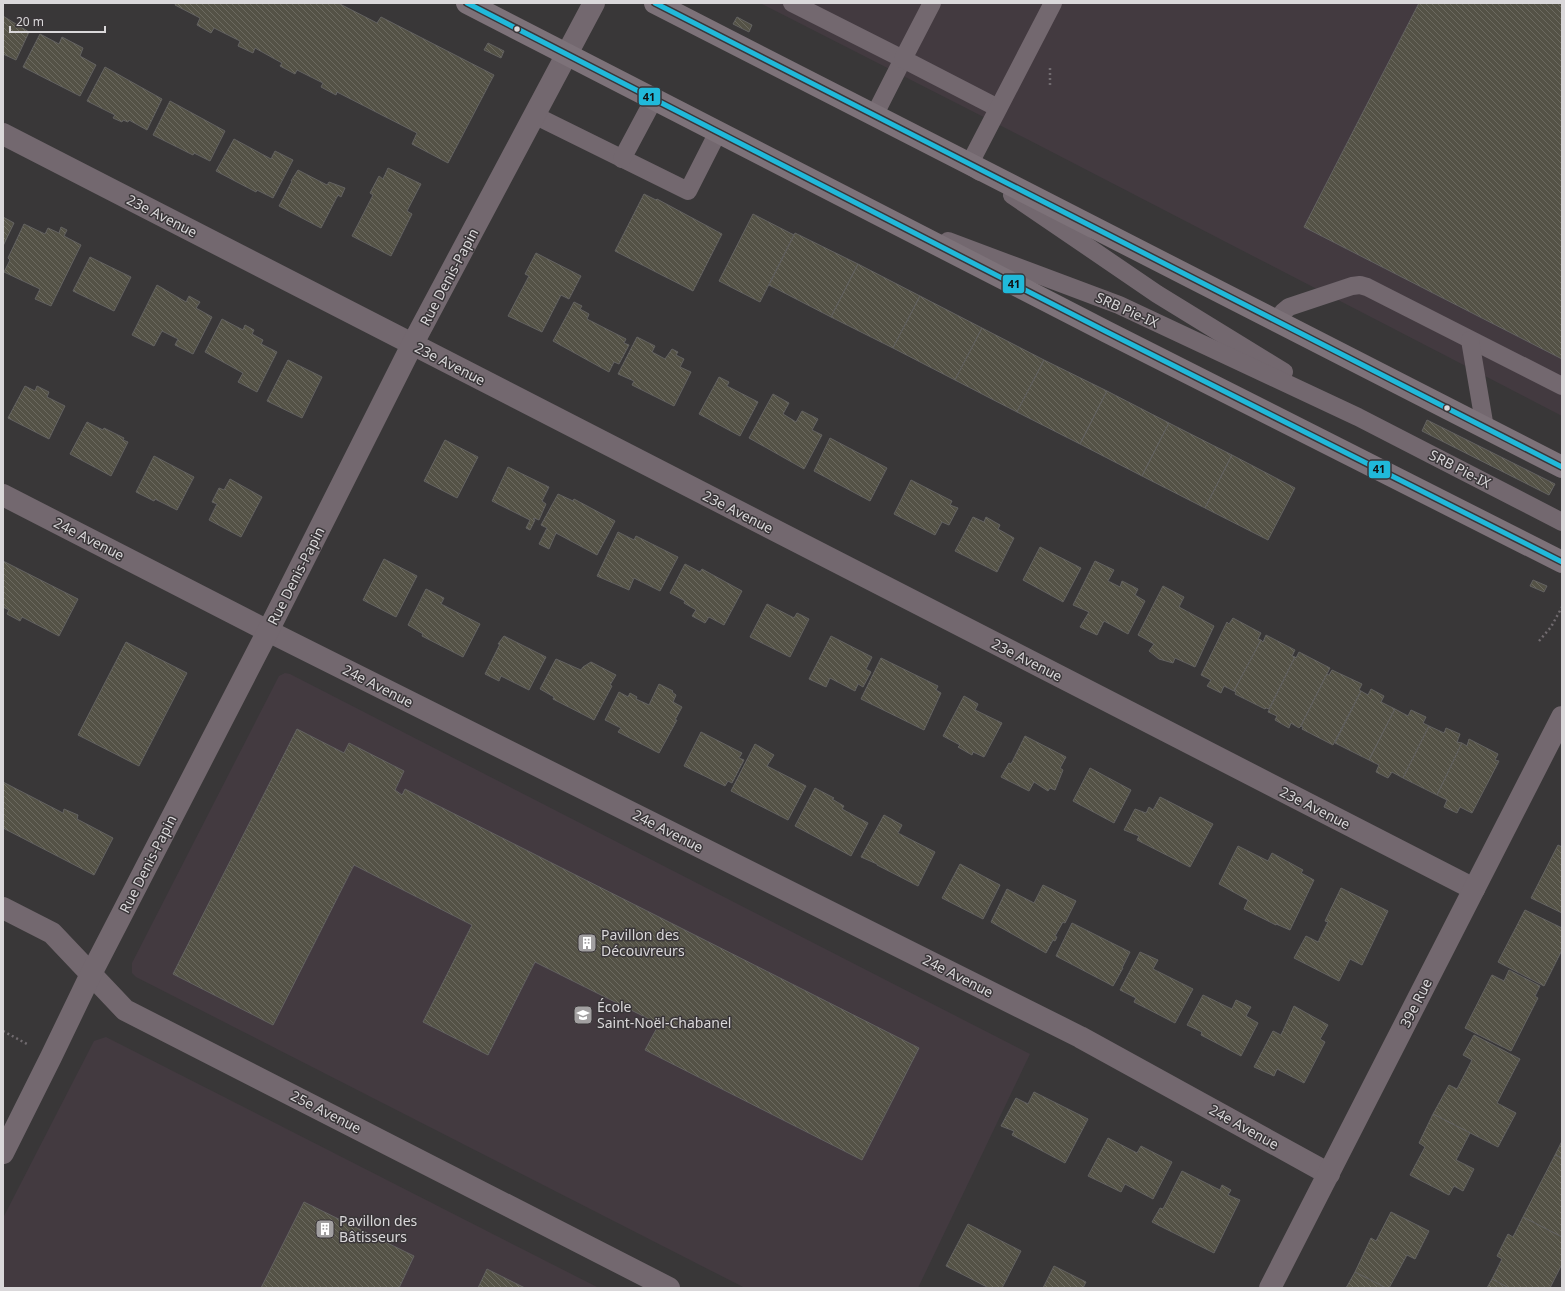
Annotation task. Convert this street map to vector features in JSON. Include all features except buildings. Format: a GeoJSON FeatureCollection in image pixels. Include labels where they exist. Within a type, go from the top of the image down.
{"type":"FeatureCollection","features":[{"type":"Feature","properties":{"kind":"main road"},"geometry":{"type":"LineString","coordinates":[[467,3],[1100,328],[1562,562]]}},
{"type":"Feature","properties":{"kind":"main road"},"geometry":{"type":"LineString","coordinates":[[655,3],[969,165],[1562,467]]}},
{"type":"Feature","properties":{"kind":"street","name":"Rue Denis-Papin"},"geometry":{"type":"LineString","coordinates":[[3,1153],[91,974],[268,631],[412,345],[594,3]]}},
{"type":"Feature","properties":{"kind":"street","name":"23e Avenue"},"geometry":{"type":"LineString","coordinates":[[3,134],[1474,889]]}},
{"type":"Feature","properties":{"kind":"street","name":"24e Avenue"},"geometry":{"type":"LineString","coordinates":[[3,495],[268,631],[1080,1037],[1329,1174]]}},
{"type":"Feature","properties":{"kind":"street","name":"39e Rue"},"geometry":{"type":"LineString","coordinates":[[1270,1288],[1562,717]]}},
{"type":"Feature","properties":{"kind":"street","name":"25e Avenue"},"geometry":{"type":"LineString","coordinates":[[3,908],[52,933],[125,1010],[669,1288]]}},
{"type":"Feature","properties":{"kind":"lane"},"geometry":{"type":"LineString","coordinates":[[792,3],[998,108]]}},
{"type":"Feature","properties":{"kind":"lane"},"geometry":{"type":"LineString","coordinates":[[874,116],[932,3]]}},
{"type":"Feature","properties":{"kind":"lane"},"geometry":{"type":"LineString","coordinates":[[969,165],[1053,3]]}},
{"type":"Feature","properties":{"kind":"lane"},"geometry":{"type":"LineString","coordinates":[[622,159],[654,99]]}},
{"type":"Feature","properties":{"kind":"lane"},"geometry":{"type":"LineString","coordinates":[[534,115],[688,191],[718,132]]}},
{"type":"Feature","properties":{"kind":"lane","name":"SRB Pie-IX"},"geometry":{"type":"LineString","coordinates":[[969,165],[1157,294],[1358,417]]}},
{"type":"Feature","properties":{"kind":"lane","name":"SRB Pie-IX"},"geometry":{"type":"LineString","coordinates":[[889,219],[1119,305],[1358,417],[1562,522]]}},
{"type":"Feature","properties":{"kind":"lane"},"geometry":{"type":"LineString","coordinates":[[1276,321],[1289,307],[1352,286],[1360,285],[1367,287],[1562,386]]}},
{"type":"Feature","properties":{"kind":"lane"},"geometry":{"type":"LineString","coordinates":[[1470,340],[1485,428]]}},
{"type":"Feature","properties":{"kind":"path"},"geometry":{"type":"LineString","coordinates":[[1538,641],[1551,627],[1562,607]]}},
{"type":"Feature","properties":{"kind":"shaded area"},"geometry":{"type":"Polygon","coordinates":[[[760,3],[1562,3],[1562,416],[1025,138],[760,3]]]}},
{"type":"Feature","properties":{"kind":"shaded area","name":"École Saint-Noël-Chabanel"},"geometry":{"type":"Polygon","coordinates":[[[285,673],[290,674],[1030,1054],[918,1288],[745,1288],[136,977],[132,973],[132,963],[279,676],[285,673]]]}},
{"type":"Feature","properties":{"kind":"shaded area"},"geometry":{"type":"Polygon","coordinates":[[[106,1037],[599,1288],[3,1288],[3,1218],[94,1041],[106,1037]]]}},
{"type":"Feature","properties":{"kind":"transit line","name":"41"},"geometry":{"type":"LineString","coordinates":[[467,3],[1107,332],[1562,562]]}},
{"type":"Feature","properties":{"kind":"transit line","name":"41"},"geometry":{"type":"LineString","coordinates":[[655,3],[1562,467]]}},
{"type":"Feature","properties":{"kind":"place","name":"Pavillon des Découvreurs"},"geometry":{"type":"Point","coordinates":[587,943]}},
{"type":"Feature","properties":{"kind":"place","name":"École Saint-Noël-Chabanel"},"geometry":{"type":"Point","coordinates":[583,1015]}},
{"type":"Feature","properties":{"kind":"place","name":"Pavillon des Bâtisseurs"},"geometry":{"type":"Point","coordinates":[325,1229]}}]}
